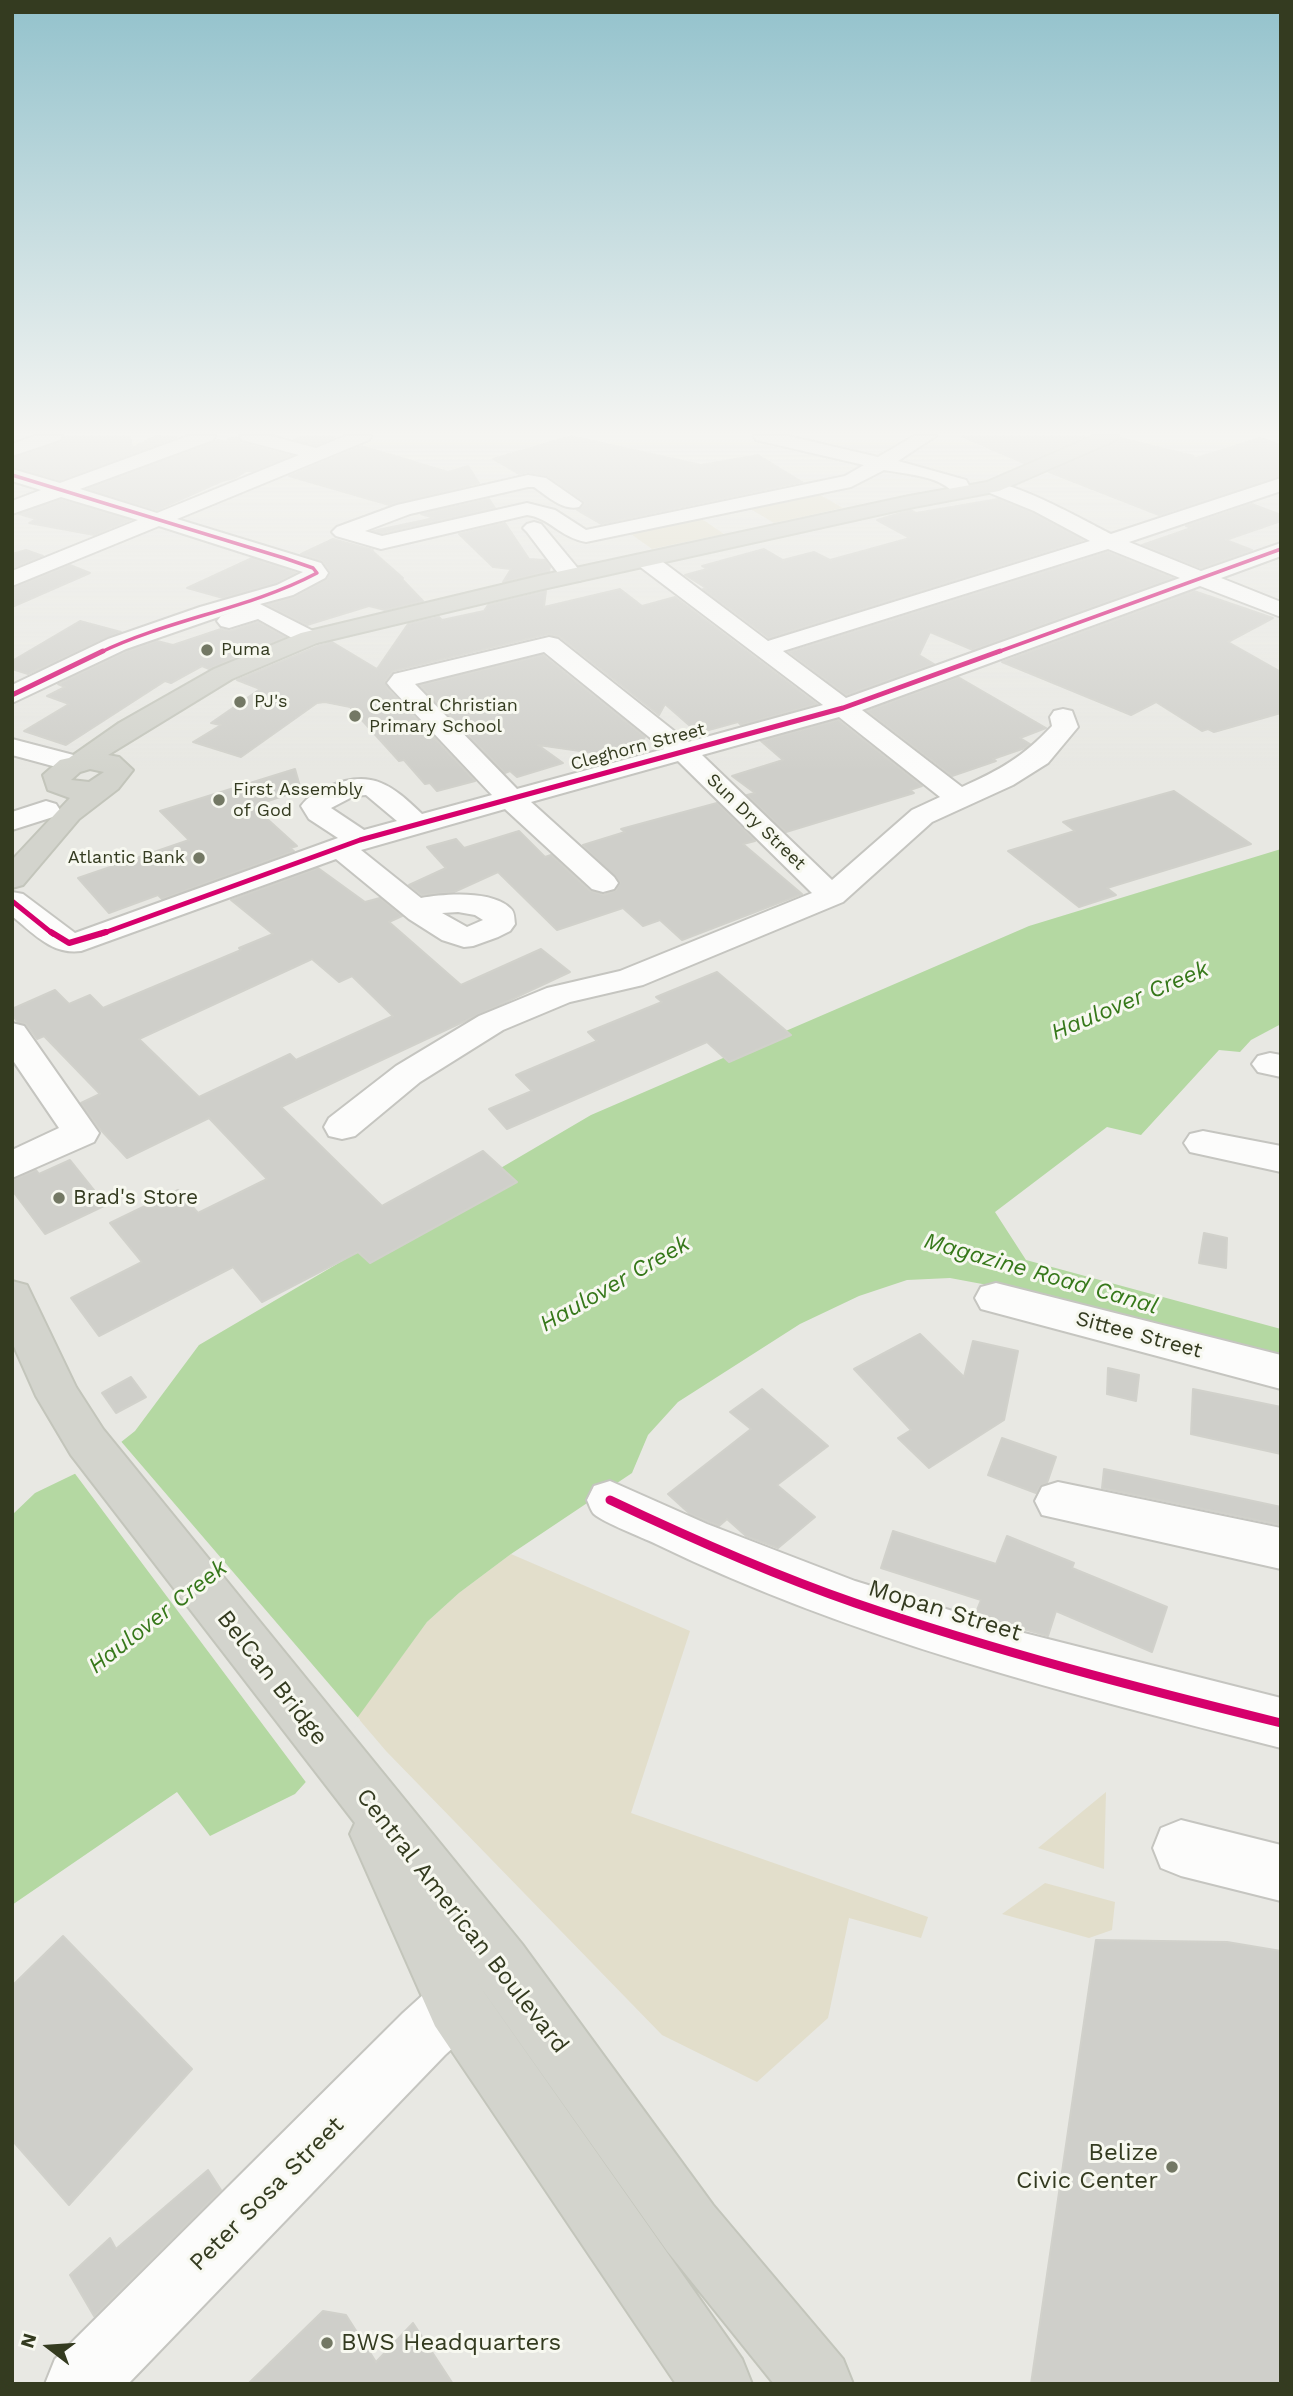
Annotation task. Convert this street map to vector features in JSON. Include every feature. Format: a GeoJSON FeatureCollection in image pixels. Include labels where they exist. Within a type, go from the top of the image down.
{"type":"FeatureCollection","features":[{"type":"Feature","properties":{"kind":"main road"},"geometry":{"type":"LineString","coordinates":[[42,755],[89,746],[128,729],[234,669],[309,638],[352,625],[706,548]]}},
{"type":"Feature","properties":{"kind":"main road"},"geometry":{"type":"LineString","coordinates":[[12,879],[69,813],[109,779],[148,733],[187,696]]}},
{"type":"Feature","properties":{"kind":"main road"},"geometry":{"type":"LineString","coordinates":[[12,844],[55,799],[67,773],[128,729]]}},
{"type":"Feature","properties":{"kind":"main road"},"geometry":{"type":"LineString","coordinates":[[67,773],[100,761],[109,779]]}},
{"type":"Feature","properties":{"kind":"main road"},"geometry":{"type":"LineString","coordinates":[[12,1296],[58,1396]]}},
{"type":"Feature","properties":{"kind":"main road"},"geometry":{"type":"LineString","coordinates":[[12,1346],[58,1396]]}},
{"type":"Feature","properties":{"kind":"main road","name":"BelCan Bridge"},"geometry":{"type":"LineString","coordinates":[[58,1396],[87,1442],[354,1782]]}},
{"type":"Feature","properties":{"kind":"main road","name":"Central American Boulevard"},"geometry":{"type":"LineString","coordinates":[[354,1782],[456,2005],[717,2384]]}},
{"type":"Feature","properties":{"kind":"main road","name":"Central American Boulevard"},"geometry":{"type":"LineString","coordinates":[[354,1782],[501,1965],[690,2228],[818,2384]]}},
{"type":"Feature","properties":{"kind":"street"},"geometry":{"type":"LineString","coordinates":[[12,579],[90,548]]}},
{"type":"Feature","properties":{"kind":"street"},"geometry":{"type":"LineString","coordinates":[[250,548],[284,558],[315,552],[321,548]]}},
{"type":"Feature","properties":{"kind":"street"},"geometry":{"type":"LineString","coordinates":[[550,548],[572,576]]}},
{"type":"Feature","properties":{"kind":"street"},"geometry":{"type":"LineString","coordinates":[[766,649],[1090,548]]}},
{"type":"Feature","properties":{"kind":"street"},"geometry":{"type":"LineString","coordinates":[[1123,548],[1281,610]]}},
{"type":"Feature","properties":{"kind":"street","name":"Cleghorn Street"},"geometry":{"type":"LineString","coordinates":[[12,901],[60,939],[69,943],[82,941],[350,844],[844,708],[1281,549]]}},
{"type":"Feature","properties":{"kind":"street"},"geometry":{"type":"LineString","coordinates":[[12,695],[117,643],[208,612],[285,590],[311,579],[317,573],[315,552]]}},
{"type":"Feature","properties":{"kind":"street"},"geometry":{"type":"LineString","coordinates":[[647,561],[844,708],[959,799]]}},
{"type":"Feature","properties":{"kind":"street"},"geometry":{"type":"LineString","coordinates":[[208,612],[225,622],[260,611],[309,638]]}},
{"type":"Feature","properties":{"kind":"street","name":"Sun Dry Street"},"geometry":{"type":"LineString","coordinates":[[510,798],[400,683],[410,677],[549,644],[683,751],[832,896]]}},
{"type":"Feature","properties":{"kind":"street"},"geometry":{"type":"LineString","coordinates":[[342,1127],[408,1074],[491,1023],[559,995],[631,978],[832,896],[922,816],[1003,779],[1038,757],[1065,727],[1063,717]]}},
{"type":"Feature","properties":{"kind":"street"},"geometry":{"type":"LineString","coordinates":[[12,747],[42,755],[67,773]]}},
{"type":"Feature","properties":{"kind":"street"},"geometry":{"type":"LineString","coordinates":[[12,764],[67,773]]}},
{"type":"Feature","properties":{"kind":"street"},"geometry":{"type":"LineString","coordinates":[[416,824],[376,787],[367,785],[324,798],[315,806],[319,813],[417,908]]}},
{"type":"Feature","properties":{"kind":"street"},"geometry":{"type":"LineString","coordinates":[[510,798],[603,883]]}},
{"type":"Feature","properties":{"kind":"street"},"geometry":{"type":"LineString","coordinates":[[12,821],[46,810]]}},
{"type":"Feature","properties":{"kind":"street"},"geometry":{"type":"LineString","coordinates":[[12,1033],[81,1133],[12,1165]]}},
{"type":"Feature","properties":{"kind":"street"},"geometry":{"type":"LineString","coordinates":[[1203,1143],[1281,1159]]}},
{"type":"Feature","properties":{"kind":"street","name":"Sittee Street"},"geometry":{"type":"LineString","coordinates":[[996,1298],[1281,1372]]}},
{"type":"Feature","properties":{"kind":"street","name":"Mopan Street"},"geometry":{"type":"LineString","coordinates":[[610,1500],[666,1528],[907,1622],[1161,1693],[1281,1723]]}},
{"type":"Feature","properties":{"kind":"street"},"geometry":{"type":"LineString","coordinates":[[1058,1501],[1281,1549]]}},
{"type":"Feature","properties":{"kind":"street"},"geometry":{"type":"LineString","coordinates":[[1181,1848],[1281,1873]]}},
{"type":"Feature","properties":{"kind":"street","name":"Peter Sosa Street"},"geometry":{"type":"LineString","coordinates":[[80,2384],[424,2034],[456,2005]]}},
{"type":"Feature","properties":{"kind":"shaded area"},"geometry":{"type":"Polygon","coordinates":[[[511,1554],[690,1631],[631,1813],[928,1917],[921,1938],[849,1918],[828,2018],[757,2082],[662,2035],[386,1751],[357,1717],[427,1622],[459,1593],[511,1554]]]}},
{"type":"Feature","properties":{"kind":"shaded area"},"geometry":{"type":"Polygon","coordinates":[[[1106,1792],[1104,1869],[1038,1848],[1106,1792]]]}},
{"type":"Feature","properties":{"kind":"shaded area"},"geometry":{"type":"Polygon","coordinates":[[[1045,1883],[1115,1902],[1112,1930],[1089,1938],[1002,1914],[1045,1883]]]}},
{"type":"Feature","properties":{"kind":"water"},"geometry":{"type":"Polygon","coordinates":[[[1281,849],[1281,1024],[1251,1040],[1240,1052],[1219,1050],[1141,1135],[1107,1127],[995,1212],[1026,1260],[1281,1329],[1281,1355],[1041,1295],[950,1278],[907,1280],[859,1296],[800,1324],[678,1402],[648,1435],[632,1473],[511,1554],[459,1593],[427,1622],[331,1754],[295,1794],[210,1836],[177,1792],[12,1905],[12,1515],[35,1493],[91,1466],[135,1431],[199,1345],[591,1115],[1029,926],[1281,849]]]}},
{"type":"Feature","properties":{"kind":"pier"},"geometry":{"type":"Polygon","coordinates":[[[119,1439],[360,1720],[334,1756],[308,1785],[73,1471],[89,1463],[119,1439]]]}},
{"type":"Feature","properties":{"kind":"building"},"geometry":{"type":"Polygon","coordinates":[[[314,548],[370,549],[403,578],[423,601],[385,610],[369,606],[307,625],[267,605],[294,597],[327,579],[330,571],[323,561],[301,554],[314,548]]]}},
{"type":"Feature","properties":{"kind":"building"},"geometry":{"type":"Polygon","coordinates":[[[473,548],[522,548],[529,559],[545,560],[550,567],[549,571],[503,582],[511,569],[493,567],[473,548]]]}},
{"type":"Feature","properties":{"kind":"building"},"geometry":{"type":"Polygon","coordinates":[[[874,548],[1058,548],[769,638],[703,589],[706,588],[685,575],[707,569],[702,566],[764,549],[783,560],[814,552],[830,560],[874,548]]]}},
{"type":"Feature","properties":{"kind":"building"},"geometry":{"type":"Polygon","coordinates":[[[1149,548],[1252,550],[1201,568],[1149,548]]]}},
{"type":"Feature","properties":{"kind":"building"},"geometry":{"type":"Polygon","coordinates":[[[26,550],[43,556],[12,568],[12,554],[26,550]]]}},
{"type":"Feature","properties":{"kind":"building"},"geometry":{"type":"Polygon","coordinates":[[[1108,552],[1173,578],[973,650],[930,632],[919,655],[934,664],[846,695],[789,652],[1108,552]]]}},
{"type":"Feature","properties":{"kind":"building"},"geometry":{"type":"Polygon","coordinates":[[[252,558],[296,573],[276,583],[223,598],[187,588],[252,558]]]}},
{"type":"Feature","properties":{"kind":"building"},"geometry":{"type":"Polygon","coordinates":[[[70,565],[90,573],[12,607],[12,588],[70,565]]]}},
{"type":"Feature","properties":{"kind":"building"},"geometry":{"type":"Polygon","coordinates":[[[620,589],[642,606],[675,597],[817,704],[741,725],[738,722],[698,733],[665,704],[659,715],[560,637],[548,634],[393,671],[385,681],[389,690],[475,781],[437,791],[430,783],[425,784],[404,760],[399,761],[350,707],[325,702],[317,703],[241,757],[193,742],[221,725],[211,723],[260,689],[237,680],[318,646],[332,642],[377,669],[408,624],[484,611],[488,605],[546,591],[544,607],[620,589]]]}},
{"type":"Feature","properties":{"kind":"building"},"geometry":{"type":"Polygon","coordinates":[[[1194,591],[1273,618],[1228,642],[1281,672],[1281,713],[1214,732],[1208,729],[1202,731],[1156,702],[1131,715],[1002,662],[1194,591]]]}},
{"type":"Feature","properties":{"kind":"building"},"geometry":{"type":"Polygon","coordinates":[[[80,621],[121,632],[28,674],[12,669],[12,661],[80,621]]]}},
{"type":"Feature","properties":{"kind":"building"},"geometry":{"type":"Polygon","coordinates":[[[258,622],[285,637],[209,669],[202,666],[171,683],[165,681],[66,745],[24,731],[69,704],[47,696],[65,687],[58,684],[127,651],[157,641],[173,645],[221,629],[230,631],[258,622]]]}},
{"type":"Feature","properties":{"kind":"building"},"geometry":{"type":"Polygon","coordinates":[[[543,655],[645,737],[637,750],[627,749],[622,757],[538,745],[563,763],[517,777],[510,771],[505,773],[420,685],[543,655]]]}},
{"type":"Feature","properties":{"kind":"building"},"geometry":{"type":"Polygon","coordinates":[[[958,677],[1046,728],[1020,738],[1030,744],[1025,748],[952,776],[867,711],[958,677]]]}},
{"type":"Feature","properties":{"kind":"building"},"geometry":{"type":"Polygon","coordinates":[[[838,720],[922,786],[910,790],[914,793],[786,832],[747,795],[755,793],[732,776],[783,760],[761,741],[838,720]]]}},
{"type":"Feature","properties":{"kind":"building","name":"Atlantic Bank"},"geometry":{"type":"Polygon","coordinates":[[[295,769],[301,790],[253,806],[297,846],[290,848],[294,851],[162,899],[158,895],[109,913],[78,878],[189,840],[160,811],[295,769]]]}},
{"type":"Feature","properties":{"kind":"building"},"geometry":{"type":"Polygon","coordinates":[[[1174,791],[1251,844],[1107,888],[1116,895],[1079,907],[1008,851],[1075,831],[1063,822],[1174,791]]]}},
{"type":"Feature","properties":{"kind":"building"},"geometry":{"type":"Polygon","coordinates":[[[717,803],[755,841],[743,844],[802,894],[682,940],[660,920],[643,926],[623,908],[557,930],[498,872],[454,892],[422,895],[409,885],[446,868],[427,847],[456,839],[464,848],[519,831],[545,857],[551,855],[590,891],[604,895],[616,890],[620,882],[583,845],[625,832],[621,829],[717,803]]]}},
{"type":"Feature","properties":{"kind":"building"},"geometry":{"type":"Polygon","coordinates":[[[318,868],[365,902],[380,898],[402,916],[389,922],[461,985],[541,949],[570,972],[281,1107],[382,1206],[483,1151],[517,1182],[370,1263],[358,1252],[262,1302],[233,1267],[99,1336],[71,1298],[142,1262],[110,1223],[178,1190],[198,1213],[267,1179],[209,1118],[127,1158],[99,1128],[81,1103],[100,1094],[44,1036],[37,1039],[26,1024],[18,1022],[12,1015],[12,1009],[55,990],[69,1004],[90,995],[103,1008],[273,934],[231,900],[318,868]],[[312,959],[139,1039],[199,1097],[290,1054],[296,1060],[393,1016],[352,976],[339,982],[312,959]]]}},
{"type":"Feature","properties":{"kind":"building"},"geometry":{"type":"Polygon","coordinates":[[[717,972],[791,1035],[729,1062],[707,1042],[507,1129],[489,1109],[532,1091],[516,1075],[597,1041],[588,1032],[662,1002],[656,997],[717,972]]]}},
{"type":"Feature","properties":{"kind":"building","name":"Brad's Store"},"geometry":{"type":"Polygon","coordinates":[[[70,1160],[106,1205],[45,1234],[12,1190],[12,1180],[36,1170],[39,1174],[70,1160]]]}},
{"type":"Feature","properties":{"kind":"building"},"geometry":{"type":"Polygon","coordinates":[[[1204,1233],[1227,1238],[1226,1268],[1199,1263],[1204,1233]]]}},
{"type":"Feature","properties":{"kind":"building"},"geometry":{"type":"Polygon","coordinates":[[[920,1334],[964,1377],[973,1341],[1018,1351],[1004,1420],[929,1468],[898,1438],[911,1430],[854,1369],[920,1334]]]}},
{"type":"Feature","properties":{"kind":"building"},"geometry":{"type":"Polygon","coordinates":[[[1108,1368],[1139,1375],[1136,1401],[1107,1394],[1108,1368]]]}},
{"type":"Feature","properties":{"kind":"building"},"geometry":{"type":"Polygon","coordinates":[[[131,1377],[146,1397],[116,1413],[102,1393],[131,1377]]]}},
{"type":"Feature","properties":{"kind":"building"},"geometry":{"type":"Polygon","coordinates":[[[762,1389],[828,1446],[777,1485],[815,1517],[778,1548],[746,1536],[727,1519],[719,1526],[690,1514],[668,1494],[751,1429],[730,1412],[762,1389]]]}},
{"type":"Feature","properties":{"kind":"building"},"geometry":{"type":"Polygon","coordinates":[[[1193,1389],[1281,1407],[1281,1454],[1191,1434],[1193,1389]]]}},
{"type":"Feature","properties":{"kind":"building"},"geometry":{"type":"Polygon","coordinates":[[[1002,1438],[1056,1457],[1047,1483],[1040,1486],[1036,1493],[988,1475],[1002,1438]]]}},
{"type":"Feature","properties":{"kind":"building"},"geometry":{"type":"Polygon","coordinates":[[[1104,1469],[1281,1507],[1281,1525],[1102,1488],[1104,1469]]]}},
{"type":"Feature","properties":{"kind":"building"},"geometry":{"type":"Polygon","coordinates":[[[893,1531],[996,1564],[1007,1536],[1074,1563],[1072,1568],[1167,1607],[1152,1652],[1056,1611],[1048,1636],[975,1615],[981,1600],[881,1568],[893,1531]]]}},
{"type":"Feature","properties":{"kind":"building"},"geometry":{"type":"Polygon","coordinates":[[[63,1936],[192,2069],[69,2205],[12,2140],[12,1986],[63,1936]]]}},
{"type":"Feature","properties":{"kind":"building","name":"Belize Civic Center"},"geometry":{"type":"Polygon","coordinates":[[[1096,1940],[1227,1942],[1281,1951],[1281,2384],[1031,2384],[1096,1940]]]}},
{"type":"Feature","properties":{"kind":"building"},"geometry":{"type":"Polygon","coordinates":[[[208,2170],[221,2190],[94,2316],[70,2275],[110,2238],[116,2249],[208,2170]]]}},
{"type":"Feature","properties":{"kind":"building","name":"BWS Headquarters"},"geometry":{"type":"Polygon","coordinates":[[[323,2311],[346,2315],[376,2362],[413,2323],[453,2384],[248,2384],[323,2311]]]}},
{"type":"Feature","properties":{"kind":"cycle path"},"geometry":{"type":"LineString","coordinates":[[12,695],[117,644],[208,612],[285,590],[317,573],[313,568],[251,548]]}},
{"type":"Feature","properties":{"kind":"cycle path"},"geometry":{"type":"LineString","coordinates":[[12,901],[60,939],[69,943],[81,941],[360,840],[843,708],[1281,549]]}},
{"type":"Feature","properties":{"kind":"cycle path"},"geometry":{"type":"LineString","coordinates":[[610,1500],[690,1538],[772,1572],[939,1631],[1109,1680],[1281,1723]]}},
{"type":"Feature","properties":{"kind":"place","name":"Puma"},"geometry":{"type":"Point","coordinates":[207,650]}},
{"type":"Feature","properties":{"kind":"place","name":"PJ's"},"geometry":{"type":"Point","coordinates":[240,702]}},
{"type":"Feature","properties":{"kind":"place","name":"Central Christian Primary School"},"geometry":{"type":"Point","coordinates":[355,716]}},
{"type":"Feature","properties":{"kind":"place","name":"First Assembly of God"},"geometry":{"type":"Point","coordinates":[219,800]}},
{"type":"Feature","properties":{"kind":"place","name":"Atlantic Bank"},"geometry":{"type":"Point","coordinates":[199,858]}},
{"type":"Feature","properties":{"kind":"place","name":"Brad's Store"},"geometry":{"type":"Point","coordinates":[59,1198]}},
{"type":"Feature","properties":{"kind":"place","name":"Belize Civic Center"},"geometry":{"type":"Point","coordinates":[1172,2167]}},
{"type":"Feature","properties":{"kind":"place","name":"BWS Headquarters"},"geometry":{"type":"Point","coordinates":[327,2343]}},
{"type":"Feature","properties":{"kind":"water label","name":"Haulover Creek"},"geometry":{"type":"Point","coordinates":[1130,1001]}},
{"type":"Feature","properties":{"kind":"water label","name":"Magazine Road Canal"},"geometry":{"type":"Point","coordinates":[1041,1274]}},
{"type":"Feature","properties":{"kind":"water label","name":"Haulover Creek"},"geometry":{"type":"Point","coordinates":[615,1284]}},
{"type":"Feature","properties":{"kind":"water label","name":"Haulover Creek"},"geometry":{"type":"Point","coordinates":[158,1617]}}]}
